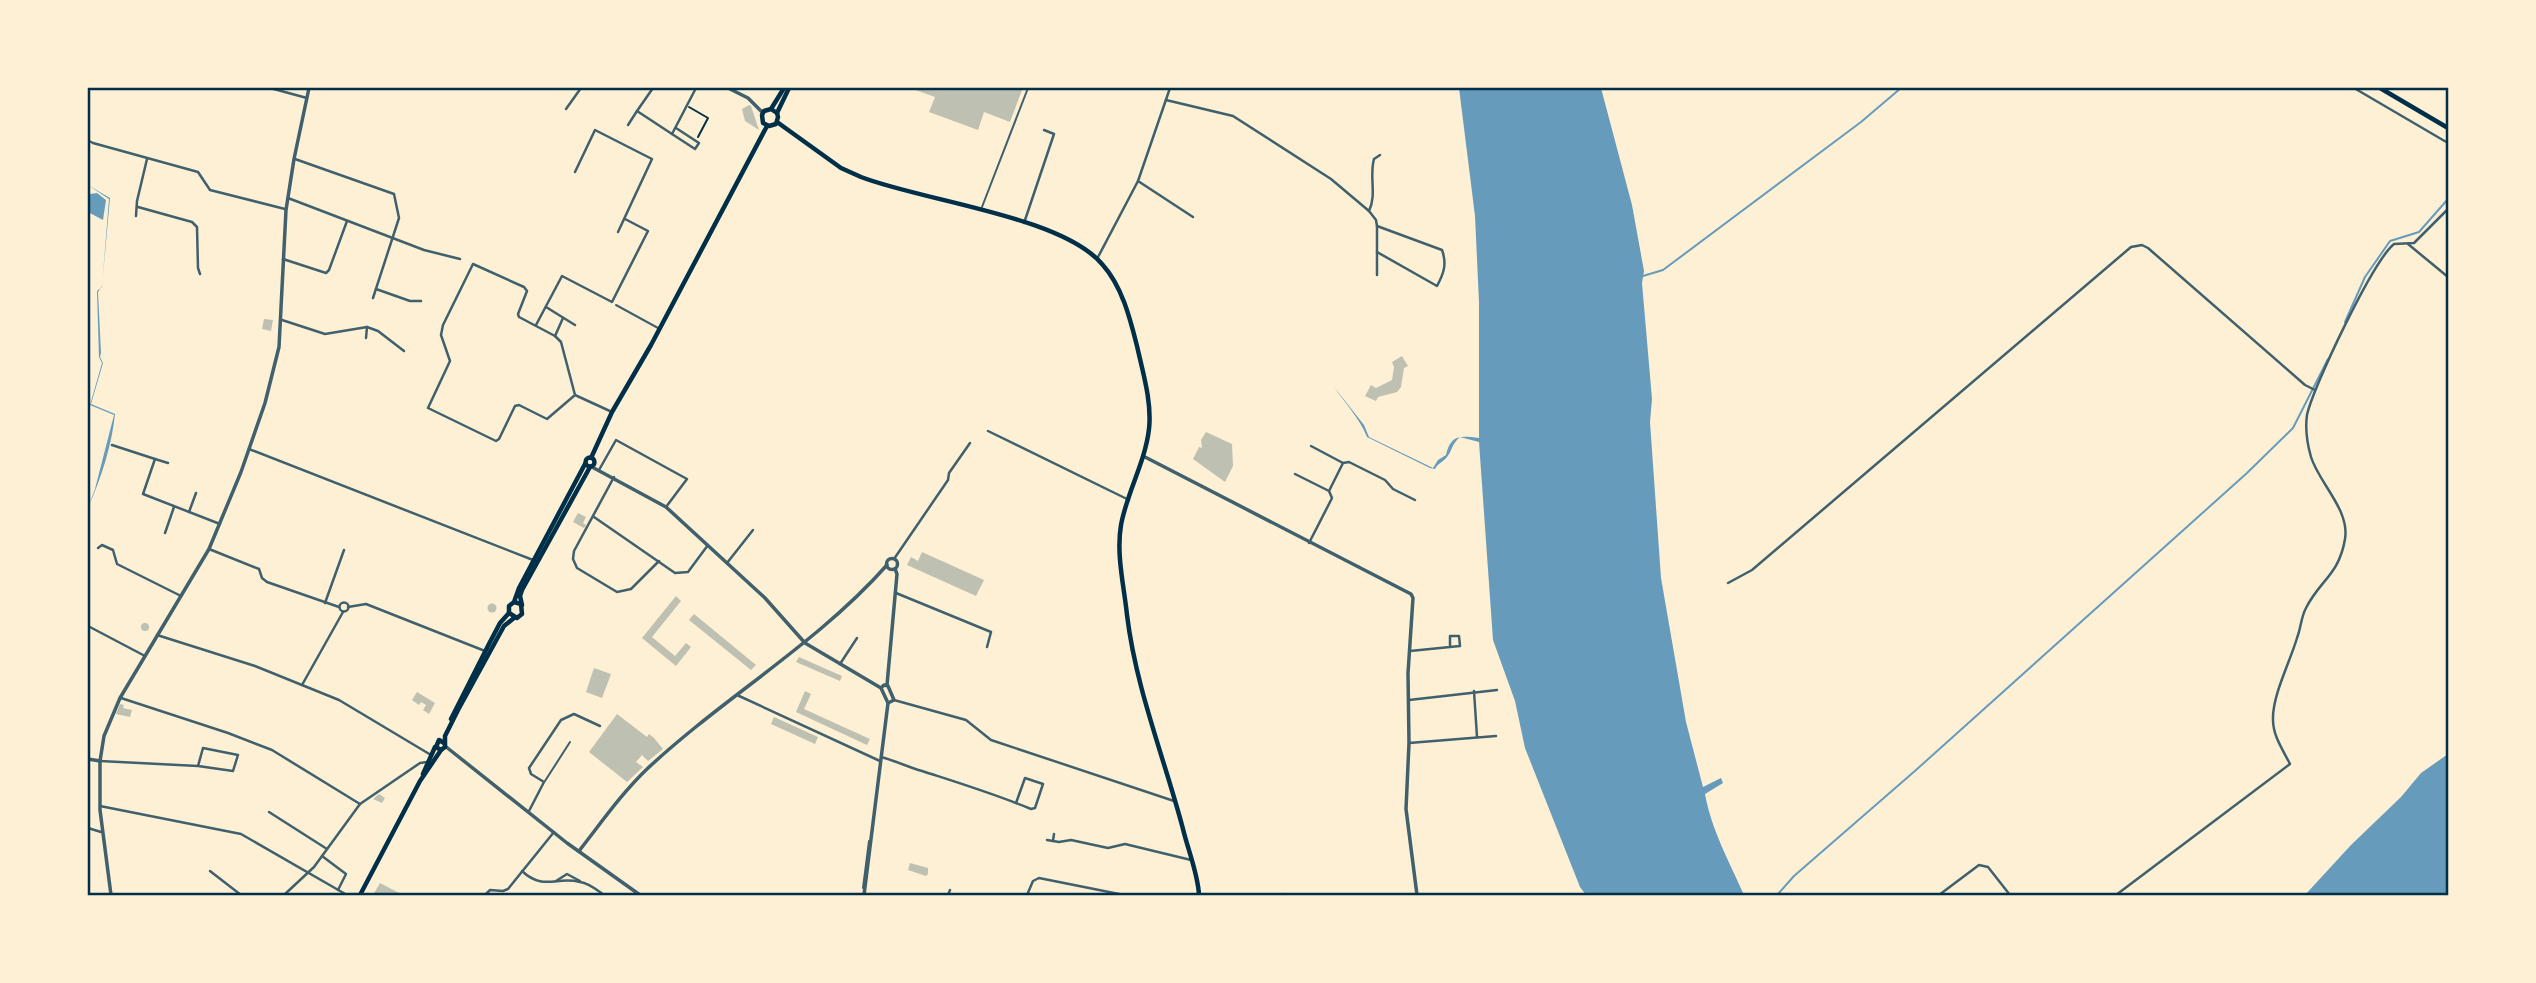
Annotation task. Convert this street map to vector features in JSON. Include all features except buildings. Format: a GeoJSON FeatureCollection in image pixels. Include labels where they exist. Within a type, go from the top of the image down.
{"type":"FeatureCollection","features":[{"type":"Feature","properties":{"kind":"main road"},"geometry":{"type":"LineString","coordinates":[[766,126],[762,120],[763,113],[771,109],[783,88]]}},
{"type":"Feature","properties":{"kind":"main road"},"geometry":{"type":"LineString","coordinates":[[777,122],[777,113],[789,88]]}},
{"type":"Feature","properties":{"kind":"main road"},"geometry":{"type":"LineString","coordinates":[[2380,88],[2448,128]]}},
{"type":"Feature","properties":{"kind":"main road"},"geometry":{"type":"LineString","coordinates":[[771,109],[777,113]]}},
{"type":"Feature","properties":{"kind":"main road"},"geometry":{"type":"LineString","coordinates":[[777,122],[847,171],[872,181],[1059,235],[1097,259],[1107,270],[1122,296],[1140,358],[1150,421],[1144,457],[1119,539],[1132,646],[1143,702],[1175,802],[1199,895]]}},
{"type":"Feature","properties":{"kind":"main road"},"geometry":{"type":"LineString","coordinates":[[766,126],[777,122]]}},
{"type":"Feature","properties":{"kind":"main road"},"geometry":{"type":"LineString","coordinates":[[420,781],[427,762],[441,745],[504,626],[522,614],[520,596],[590,465],[612,412],[766,126]]}},
{"type":"Feature","properties":{"kind":"main road"},"geometry":{"type":"LineString","coordinates":[[360,895],[441,745],[485,651],[500,624],[509,614],[509,606],[514,602],[533,560],[590,465]]}},
{"type":"Feature","properties":{"kind":"main road"},"geometry":{"type":"LineString","coordinates":[[514,602],[523,606]]}},
{"type":"Feature","properties":{"kind":"main road"},"geometry":{"type":"LineString","coordinates":[[509,614],[514,618]]}},
{"type":"Feature","properties":{"kind":"street"},"geometry":{"type":"LineString","coordinates":[[270,88],[307,98]]}},
{"type":"Feature","properties":{"kind":"street"},"geometry":{"type":"LineString","coordinates":[[111,895],[101,832],[100,761],[104,736],[120,698],[209,549],[249,449],[273,375],[282,320],[286,210],[309,88]]}},
{"type":"Feature","properties":{"kind":"street"},"geometry":{"type":"LineString","coordinates":[[566,109],[580,88]]}},
{"type":"Feature","properties":{"kind":"street"},"geometry":{"type":"LineString","coordinates":[[628,125],[653,88]]}},
{"type":"Feature","properties":{"kind":"street"},"geometry":{"type":"LineString","coordinates":[[672,134],[696,88]]}},
{"type":"Feature","properties":{"kind":"street"},"geometry":{"type":"LineString","coordinates":[[728,88],[743,91],[763,113]]}},
{"type":"Feature","properties":{"kind":"street"},"geometry":{"type":"LineString","coordinates":[[1097,259],[1138,181],[1170,88]]}},
{"type":"Feature","properties":{"kind":"street"},"geometry":{"type":"LineString","coordinates":[[2354,88],[2448,143]]}},
{"type":"Feature","properties":{"kind":"street"},"geometry":{"type":"LineString","coordinates":[[1166,100],[1233,116],[1331,179],[1376,220],[1377,275]]}},
{"type":"Feature","properties":{"kind":"street"},"geometry":{"type":"LineString","coordinates":[[637,111],[695,149],[699,143],[676,127]]}},
{"type":"Feature","properties":{"kind":"street"},"geometry":{"type":"LineString","coordinates":[[575,172],[595,130],[652,159],[618,232]]}},
{"type":"Feature","properties":{"kind":"street"},"geometry":{"type":"LineString","coordinates":[[1024,223],[1054,134],[1044,130]]}},
{"type":"Feature","properties":{"kind":"street"},"geometry":{"type":"LineString","coordinates":[[88,134],[89,141],[93,144],[198,172],[210,190],[286,210]]}},
{"type":"Feature","properties":{"kind":"street"},"geometry":{"type":"LineString","coordinates":[[1369,211],[1373,204],[1374,159],[1380,155]]}},
{"type":"Feature","properties":{"kind":"street"},"geometry":{"type":"LineString","coordinates":[[136,216],[137,201],[148,159]]}},
{"type":"Feature","properties":{"kind":"street"},"geometry":{"type":"LineString","coordinates":[[294,159],[394,194],[399,218],[373,298]]}},
{"type":"Feature","properties":{"kind":"street"},"geometry":{"type":"LineString","coordinates":[[1138,181],[1193,217]]}},
{"type":"Feature","properties":{"kind":"street"},"geometry":{"type":"LineString","coordinates":[[288,198],[424,250],[460,259]]}},
{"type":"Feature","properties":{"kind":"street"},"geometry":{"type":"LineString","coordinates":[[138,207],[192,222],[197,227],[200,274]]}},
{"type":"Feature","properties":{"kind":"street"},"geometry":{"type":"LineString","coordinates":[[2116,895],[2290,764],[2274,731],[2275,702],[2306,608],[2335,570],[2346,537],[2343,521],[2314,467],[2308,443],[2307,417],[2315,390],[2382,258],[2394,244],[2408,244],[2421,237],[2448,209]]}},
{"type":"Feature","properties":{"kind":"street"},"geometry":{"type":"LineString","coordinates":[[536,325],[562,276],[612,302],[648,231],[625,219]]}},
{"type":"Feature","properties":{"kind":"street"},"geometry":{"type":"LineString","coordinates":[[283,259],[326,273],[347,221]]}},
{"type":"Feature","properties":{"kind":"street"},"geometry":{"type":"LineString","coordinates":[[1377,226],[1442,250],[1444,273],[1437,286],[1377,252]]}},
{"type":"Feature","properties":{"kind":"street"},"geometry":{"type":"LineString","coordinates":[[2408,244],[2448,277]]}},
{"type":"Feature","properties":{"kind":"street"},"geometry":{"type":"LineString","coordinates":[[1728,583],[1752,570],[2131,247],[2148,248],[2305,385],[2315,390]]}},
{"type":"Feature","properties":{"kind":"street"},"geometry":{"type":"LineString","coordinates":[[473,264],[524,287],[527,291],[519,317],[555,335],[561,342],[575,395],[547,419],[515,405],[496,441],[428,408],[450,361],[442,335],[443,325],[473,264]]}},
{"type":"Feature","properties":{"kind":"street"},"geometry":{"type":"LineString","coordinates":[[376,289],[411,301],[421,301]]}},
{"type":"Feature","properties":{"kind":"street"},"geometry":{"type":"LineString","coordinates":[[546,307],[575,325]]}},
{"type":"Feature","properties":{"kind":"street"},"geometry":{"type":"LineString","coordinates":[[555,335],[564,318]]}},
{"type":"Feature","properties":{"kind":"street"},"geometry":{"type":"LineString","coordinates":[[282,320],[325,334],[367,327],[378,331],[404,351]]}},
{"type":"Feature","properties":{"kind":"street"},"geometry":{"type":"LineString","coordinates":[[366,338],[367,327]]}},
{"type":"Feature","properties":{"kind":"street"},"geometry":{"type":"LineString","coordinates":[[575,395],[612,412]]}},
{"type":"Feature","properties":{"kind":"street"},"geometry":{"type":"LineString","coordinates":[[988,431],[1129,500]]}},
{"type":"Feature","properties":{"kind":"street"},"geometry":{"type":"LineString","coordinates":[[599,470],[616,440],[687,479],[666,507]]}},
{"type":"Feature","properties":{"kind":"street"},"geometry":{"type":"LineString","coordinates":[[579,851],[611,808],[646,770],[805,643],[887,565],[889,560],[894,559],[970,443]]}},
{"type":"Feature","properties":{"kind":"street"},"geometry":{"type":"LineString","coordinates":[[112,445],[167,463]]}},
{"type":"Feature","properties":{"kind":"street"},"geometry":{"type":"LineString","coordinates":[[1311,446],[1385,480],[1393,489],[1415,500]]}},
{"type":"Feature","properties":{"kind":"street"},"geometry":{"type":"LineString","coordinates":[[249,449],[533,560],[541,557]]}},
{"type":"Feature","properties":{"kind":"street"},"geometry":{"type":"LineString","coordinates":[[1144,457],[1411,594],[1415,603],[1410,651],[1406,809],[1418,895]]}},
{"type":"Feature","properties":{"kind":"street"},"geometry":{"type":"LineString","coordinates":[[155,459],[143,494],[220,524]]}},
{"type":"Feature","properties":{"kind":"street"},"geometry":{"type":"LineString","coordinates":[[1329,491],[1343,463]]}},
{"type":"Feature","properties":{"kind":"street"},"geometry":{"type":"LineString","coordinates":[[590,465],[666,507],[765,598],[805,643],[881,688],[888,704],[864,895]]}},
{"type":"Feature","properties":{"kind":"street"},"geometry":{"type":"LineString","coordinates":[[1295,474],[1329,491],[1332,498],[1309,542]]}},
{"type":"Feature","properties":{"kind":"street"},"geometry":{"type":"LineString","coordinates":[[614,477],[573,559],[578,568],[617,592],[631,589],[659,561]]}},
{"type":"Feature","properties":{"kind":"street"},"geometry":{"type":"LineString","coordinates":[[189,512],[196,493]]}},
{"type":"Feature","properties":{"kind":"street"},"geometry":{"type":"LineString","coordinates":[[165,533],[174,506]]}},
{"type":"Feature","properties":{"kind":"street"},"geometry":{"type":"LineString","coordinates":[[594,517],[675,573],[688,572],[708,545]]}},
{"type":"Feature","properties":{"kind":"street"},"geometry":{"type":"LineString","coordinates":[[727,563],[753,530]]}},
{"type":"Feature","properties":{"kind":"street"},"geometry":{"type":"LineString","coordinates":[[98,548],[102,545],[113,550],[117,564],[180,596]]}},
{"type":"Feature","properties":{"kind":"street"},"geometry":{"type":"LineString","coordinates":[[209,549],[259,569],[262,578],[339,607],[342,612]]}},
{"type":"Feature","properties":{"kind":"street"},"geometry":{"type":"LineString","coordinates":[[325,603],[344,550]]}},
{"type":"Feature","properties":{"kind":"street"},"geometry":{"type":"LineString","coordinates":[[894,559],[898,565],[894,569]]}},
{"type":"Feature","properties":{"kind":"street"},"geometry":{"type":"LineString","coordinates":[[887,565],[897,574],[887,685],[894,700]]}},
{"type":"Feature","properties":{"kind":"street"},"geometry":{"type":"LineString","coordinates":[[896,593],[991,632],[987,647]]}},
{"type":"Feature","properties":{"kind":"street"},"geometry":{"type":"LineString","coordinates":[[339,607],[345,603],[348,607]]}},
{"type":"Feature","properties":{"kind":"street"},"geometry":{"type":"LineString","coordinates":[[302,685],[342,612],[348,607],[366,604],[485,651]]}},
{"type":"Feature","properties":{"kind":"street"},"geometry":{"type":"LineString","coordinates":[[88,626],[145,656]]}},
{"type":"Feature","properties":{"kind":"street"},"geometry":{"type":"LineString","coordinates":[[157,635],[255,666],[339,700],[431,755]]}},
{"type":"Feature","properties":{"kind":"street"},"geometry":{"type":"LineString","coordinates":[[840,664],[857,638]]}},
{"type":"Feature","properties":{"kind":"street"},"geometry":{"type":"LineString","coordinates":[[1410,651],[1450,646]]}},
{"type":"Feature","properties":{"kind":"street"},"geometry":{"type":"LineString","coordinates":[[881,688],[887,685]]}},
{"type":"Feature","properties":{"kind":"street"},"geometry":{"type":"LineString","coordinates":[[1409,700],[1497,690]]}},
{"type":"Feature","properties":{"kind":"street"},"geometry":{"type":"LineString","coordinates":[[1474,691],[1477,738]]}},
{"type":"Feature","properties":{"kind":"street"},"geometry":{"type":"LineString","coordinates":[[737,695],[881,759],[905,763],[918,770],[961,782],[1016,803],[1035,808],[1043,784],[1025,778],[1016,803]]}},
{"type":"Feature","properties":{"kind":"street"},"geometry":{"type":"LineString","coordinates":[[120,698],[272,750],[360,804]]}},
{"type":"Feature","properties":{"kind":"street"},"geometry":{"type":"LineString","coordinates":[[888,704],[894,700],[966,720],[991,740],[1175,802]]}},
{"type":"Feature","properties":{"kind":"street"},"geometry":{"type":"LineString","coordinates":[[529,811],[544,782],[531,774],[529,768],[561,720],[574,714],[600,726]]}},
{"type":"Feature","properties":{"kind":"street"},"geometry":{"type":"LineString","coordinates":[[1409,743],[1496,736]]}},
{"type":"Feature","properties":{"kind":"street"},"geometry":{"type":"LineString","coordinates":[[441,745],[640,895]]}},
{"type":"Feature","properties":{"kind":"street"},"geometry":{"type":"LineString","coordinates":[[88,759],[233,771],[238,755],[203,748],[198,766]]}},
{"type":"Feature","properties":{"kind":"street"},"geometry":{"type":"LineString","coordinates":[[284,895],[322,856],[360,804],[420,763],[427,762]]}},
{"type":"Feature","properties":{"kind":"street"},"geometry":{"type":"LineString","coordinates":[[100,806],[241,834],[347,895]]}},
{"type":"Feature","properties":{"kind":"street"},"geometry":{"type":"LineString","coordinates":[[269,812],[327,849]]}},
{"type":"Feature","properties":{"kind":"street"},"geometry":{"type":"LineString","coordinates":[[88,828],[101,832]]}},
{"type":"Feature","properties":{"kind":"street"},"geometry":{"type":"LineString","coordinates":[[485,895],[489,890],[508,889],[554,832]]}},
{"type":"Feature","properties":{"kind":"street"},"geometry":{"type":"LineString","coordinates":[[1053,841],[1054,834]]}},
{"type":"Feature","properties":{"kind":"street"},"geometry":{"type":"LineString","coordinates":[[1046,840],[1071,840],[1108,848],[1125,844],[1191,860]]}},
{"type":"Feature","properties":{"kind":"street"},"geometry":{"type":"LineString","coordinates":[[322,856],[346,874],[338,890]]}},
{"type":"Feature","properties":{"kind":"street"},"geometry":{"type":"LineString","coordinates":[[1940,895],[1979,865],[1988,867],[2010,895]]}},
{"type":"Feature","properties":{"kind":"street"},"geometry":{"type":"LineString","coordinates":[[211,871],[241,895]]}},
{"type":"Feature","properties":{"kind":"street"},"geometry":{"type":"LineString","coordinates":[[522,871],[537,881],[580,882]]}},
{"type":"Feature","properties":{"kind":"street"},"geometry":{"type":"LineString","coordinates":[[553,883],[568,874],[604,895]]}},
{"type":"Feature","properties":{"kind":"street"},"geometry":{"type":"LineString","coordinates":[[1027,895],[1033,881],[1039,878],[1124,895]]}},
{"type":"Feature","properties":{"kind":"street"},"geometry":{"type":"LineString","coordinates":[[948,895],[950,890]]}},
{"type":"Feature","properties":{"kind":"lane"},"geometry":{"type":"LineString","coordinates":[[981,211],[1028,88]]}},
{"type":"Feature","properties":{"kind":"lane"},"geometry":{"type":"LineString","coordinates":[[616,304],[659,329]]}},
{"type":"Feature","properties":{"kind":"lane"},"geometry":{"type":"LineString","coordinates":[[544,782],[570,742]]}},
{"type":"Feature","properties":{"kind":"path"},"geometry":{"type":"LineString","coordinates":[[687,106],[708,118],[696,141]]}},
{"type":"Feature","properties":{"kind":"water"},"geometry":{"type":"Polygon","coordinates":[[[1459,88],[1601,88],[1632,205],[1644,271],[1642,283],[1652,399],[1650,422],[1661,578],[1686,722],[1703,787],[1721,778],[1723,783],[1705,794],[1716,833],[1744,895],[1586,895],[1580,887],[1525,748],[1515,701],[1493,640],[1479,442],[1461,437],[1479,438],[1479,302],[1475,216],[1459,88]]]}},
{"type":"Feature","properties":{"kind":"water"},"geometry":{"type":"Polygon","coordinates":[[[88,185],[110,198],[103,279],[109,199],[88,185]]]}},
{"type":"Feature","properties":{"kind":"water"},"geometry":{"type":"Polygon","coordinates":[[[97,193],[106,200],[103,220],[88,212],[88,198],[90,194],[97,193]]]}},
{"type":"Feature","properties":{"kind":"water"},"geometry":{"type":"Polygon","coordinates":[[[101,288],[98,292],[100,357],[103,363],[91,404],[115,414],[105,462],[88,507],[114,415],[90,405],[102,363],[99,357],[97,291],[101,288]]]}},
{"type":"Feature","properties":{"kind":"water"},"geometry":{"type":"Polygon","coordinates":[[[1334,387],[1364,425],[1369,437],[1433,468],[1438,460],[1446,455],[1451,443],[1460,437],[1445,459],[1435,469],[1430,468],[1367,437],[1334,387]]]}},
{"type":"Feature","properties":{"kind":"water"},"geometry":{"type":"Polygon","coordinates":[[[2448,754],[2446,895],[2305,895],[2421,773],[2448,754]]]}},
{"type":"Feature","properties":{"kind":"waterway"},"geometry":{"type":"LineString","coordinates":[[1643,276],[1663,270],[1861,122],[1901,88]]}},
{"type":"Feature","properties":{"kind":"waterway"},"geometry":{"type":"LineString","coordinates":[[2345,322],[2365,277],[2390,241],[2419,232],[2448,199]]}},
{"type":"Feature","properties":{"kind":"waterway"},"geometry":{"type":"LineString","coordinates":[[1777,895],[1794,876],[2247,473],[2293,428],[2328,359]]}}]}
